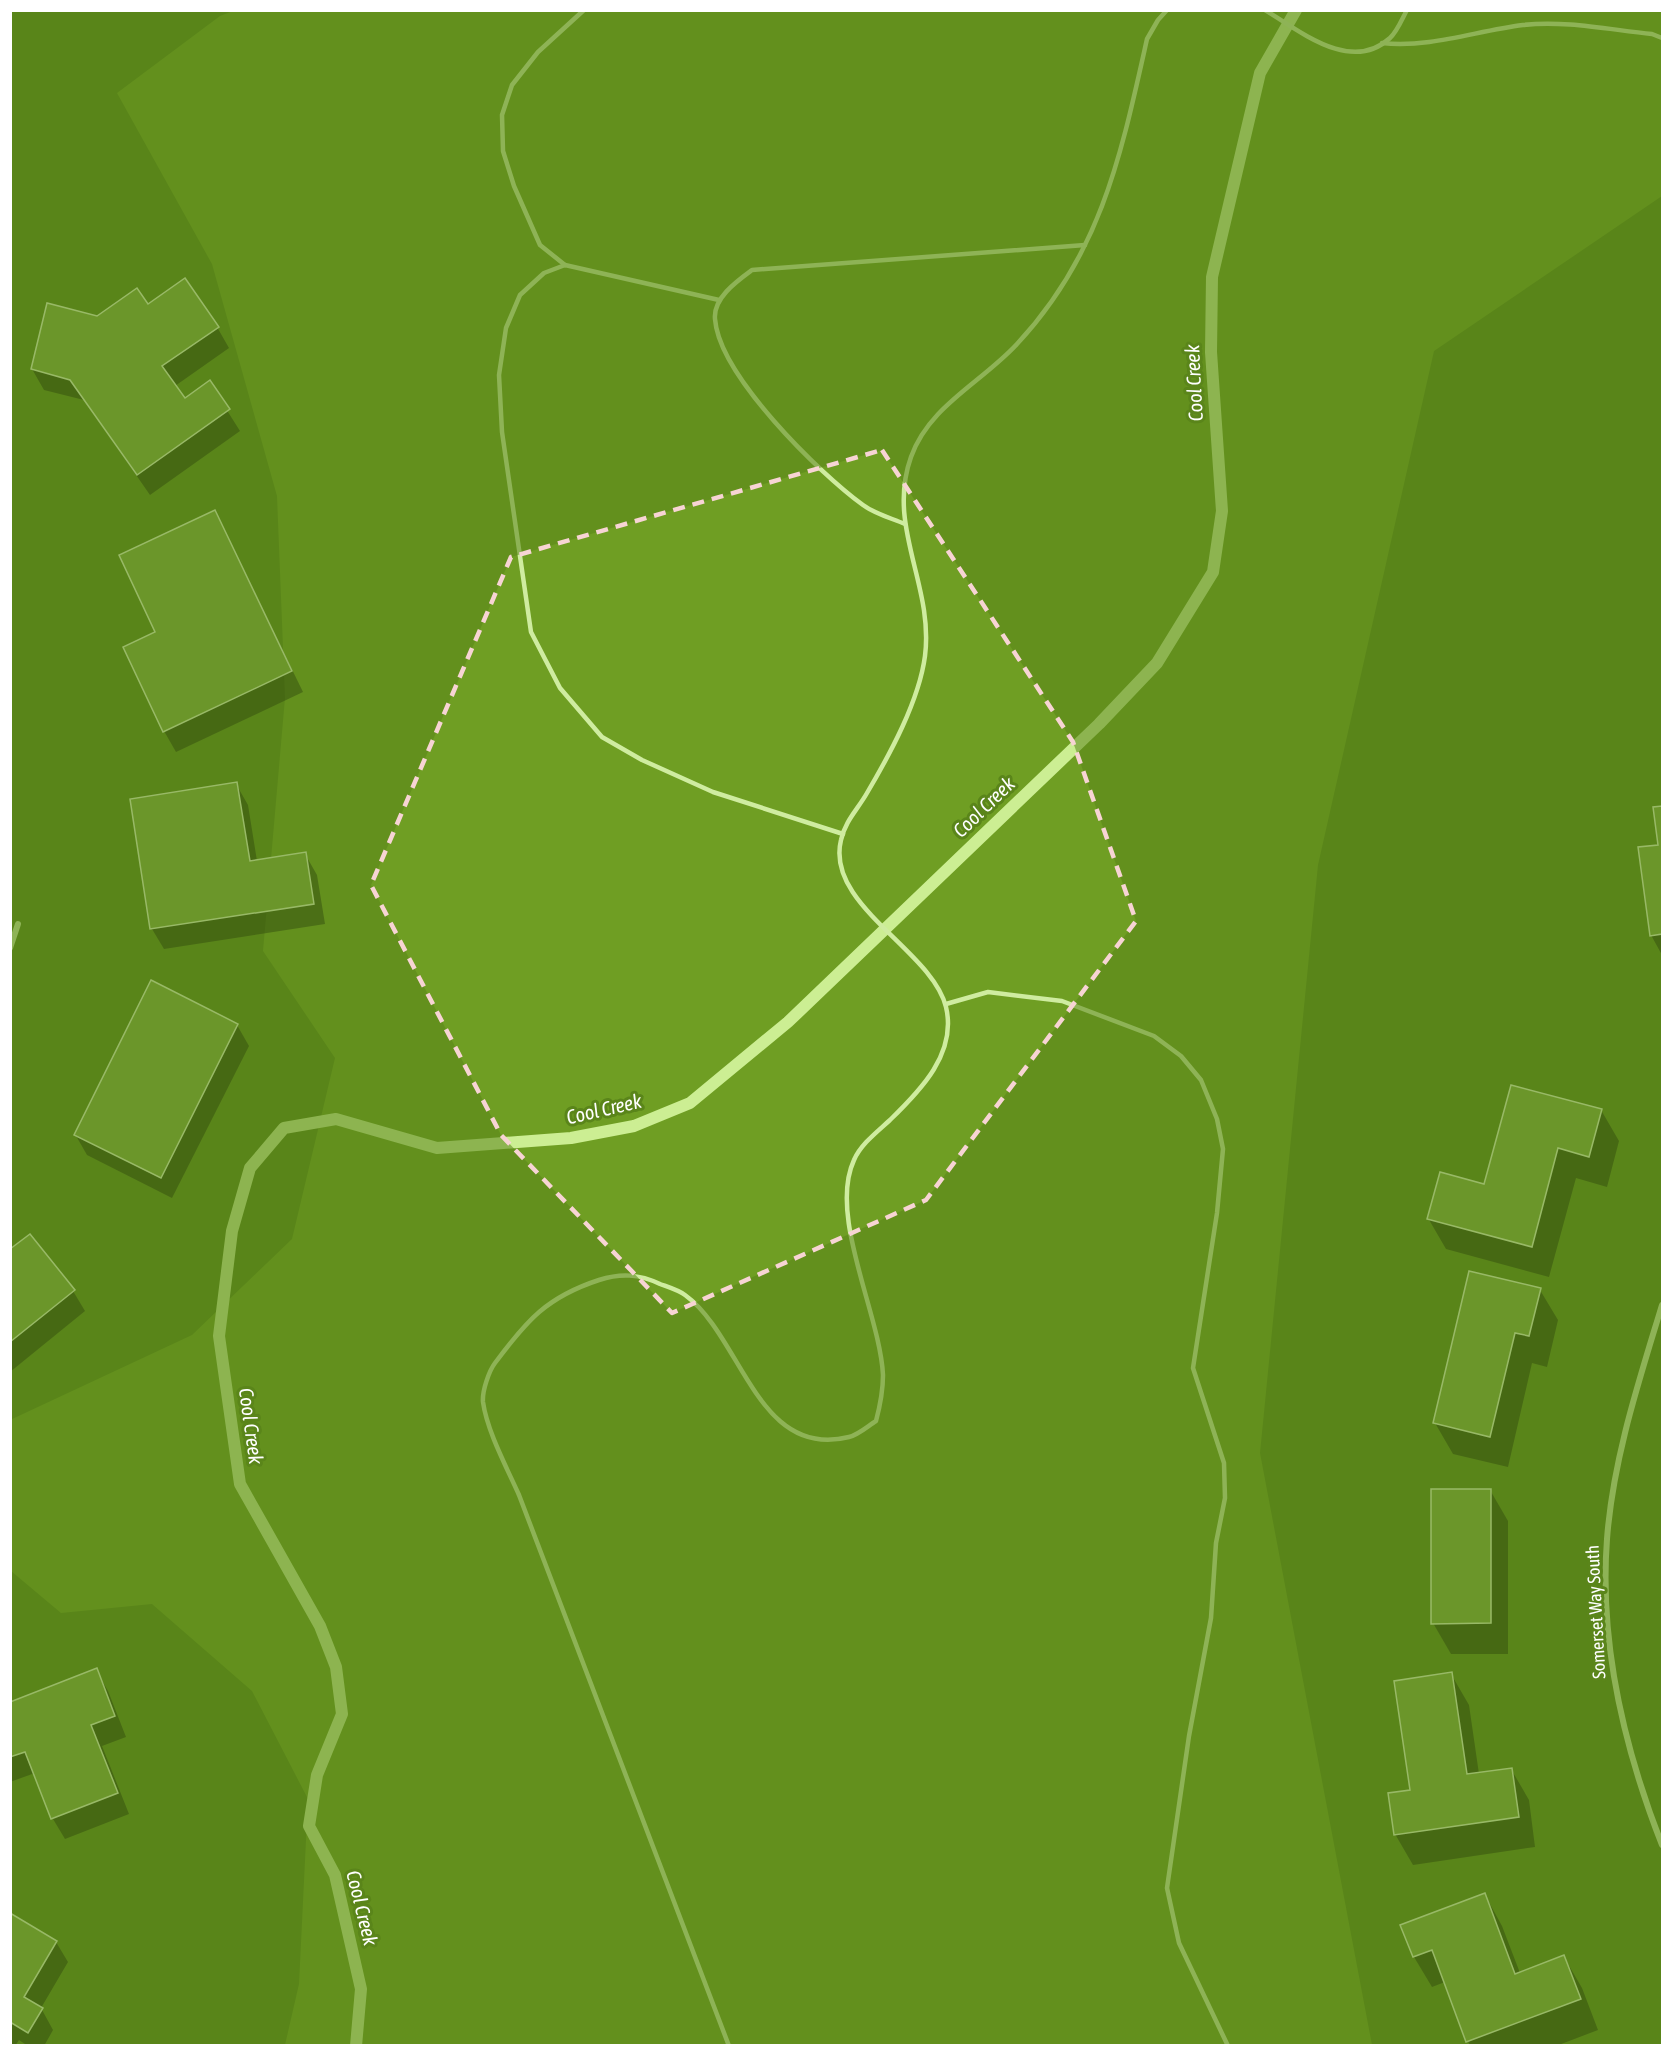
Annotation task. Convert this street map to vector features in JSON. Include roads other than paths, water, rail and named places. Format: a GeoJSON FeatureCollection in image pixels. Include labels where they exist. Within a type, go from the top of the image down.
{"type":"FeatureCollection","features":[{"type":"Feature","properties":{"kind":"street"},"geometry":{"type":"LineString","coordinates":[[10,948],[18,924]]}},
{"type":"Feature","properties":{"kind":"street","name":"Somerset Way South"},"geometry":{"type":"LineString","coordinates":[[1662,1305],[1622,1445],[1607,1538],[1606,1577],[1612,1673],[1635,1770],[1662,1845]]}},
{"type":"Feature","properties":{"kind":"lane"},"geometry":{"type":"LineString","coordinates":[[584,10],[538,52],[519,76],[512,85],[502,115],[503,151],[514,186],[540,245],[565,265],[719,300]]}},
{"type":"Feature","properties":{"kind":"lane"},"geometry":{"type":"LineString","coordinates":[[729,2046],[483,1400],[491,1369],[543,1306],[573,1288],[617,1274],[646,1277],[685,1295],[706,1318],[756,1393],[784,1426],[803,1436],[822,1440],[851,1437],[876,1421],[883,1374],[845,1210],[848,1181],[853,1161],[867,1141],[929,1079],[945,1047],[948,1026],[946,1004],[933,981],[854,894],[840,866],[840,842],[849,818],[866,795],[913,699],[925,656],[926,615],[919,574],[907,545],[902,501],[910,458],[923,431],[947,403],[983,376],[1017,344],[1048,304],[1085,245],[1111,186],[1147,39],[1167,10]]}},
{"type":"Feature","properties":{"kind":"lane"},"geometry":{"type":"LineString","coordinates":[[1265,10],[1329,49],[1364,52],[1391,38],[1407,10]]}},
{"type":"Feature","properties":{"kind":"lane"},"geometry":{"type":"LineString","coordinates":[[1382,43],[1411,46],[1526,25],[1581,27],[1652,34],[1662,38]]}},
{"type":"Feature","properties":{"kind":"lane"},"geometry":{"type":"LineString","coordinates":[[904,524],[864,506],[806,454],[764,411],[740,378],[725,350],[714,318],[719,300],[736,281],[752,270],[1085,245]]}},
{"type":"Feature","properties":{"kind":"lane"},"geometry":{"type":"LineString","coordinates":[[565,265],[544,273],[520,294],[506,328],[499,375],[502,432],[531,632],[560,688],[602,737],[642,760],[713,792],[843,834]]}},
{"type":"Feature","properties":{"kind":"lane"},"geometry":{"type":"LineString","coordinates":[[946,1004],[988,992],[1062,1001],[1154,1036],[1181,1056],[1201,1080],[1217,1119],[1223,1149],[1218,1203],[1203,1319],[1193,1368],[1224,1463],[1225,1498],[1216,1543],[1211,1618],[1189,1736],[1167,1888],[1179,1943],[1228,2046]]}},
{"type":"Feature","properties":{"kind":"waterway","name":"Cool Creek"},"geometry":{"type":"LineString","coordinates":[[356,2046],[361,1989],[335,1875],[309,1826],[317,1775],[342,1714],[336,1667],[320,1626],[240,1484],[219,1336],[232,1231],[250,1168],[284,1128],[336,1119],[437,1148],[571,1138],[634,1126],[690,1103],[788,1022],[1099,724],[1157,663],[1213,572],[1222,511],[1211,352],[1212,277],[1260,73],[1296,10]]}}]}
